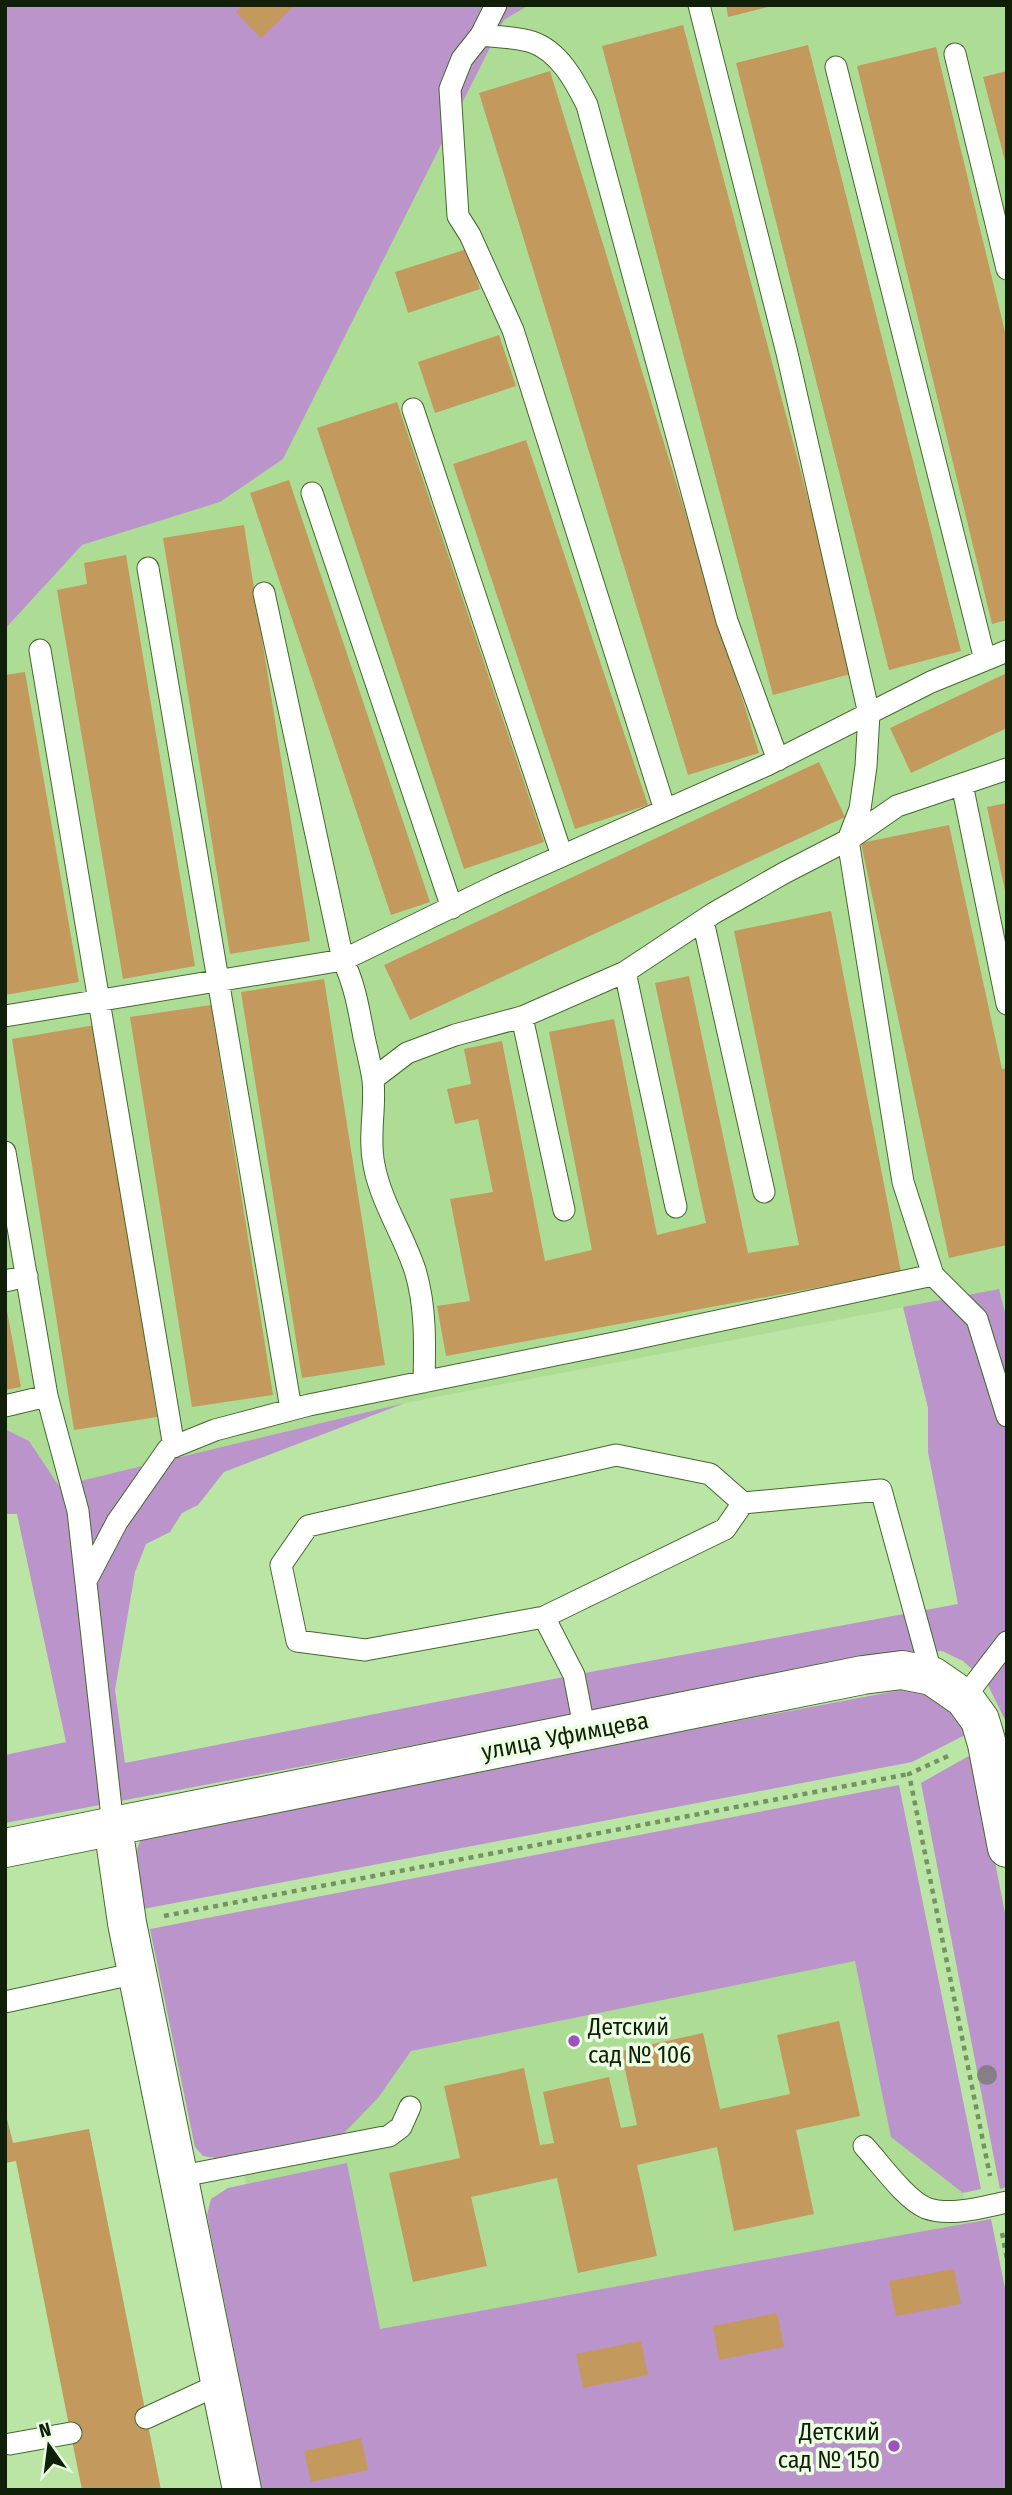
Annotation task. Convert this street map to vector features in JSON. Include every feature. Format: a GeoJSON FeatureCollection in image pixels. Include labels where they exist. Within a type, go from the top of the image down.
{"type":"FeatureCollection","features":[{"type":"Feature","properties":{"kind":"street","name":"улица Уфимцева"},"geometry":{"type":"LineString","coordinates":[[5,1848],[863,1675],[902,1670],[932,1676],[964,1698],[980,1720],[1007,1848]]}},
{"type":"Feature","properties":{"kind":"street"},"geometry":{"type":"LineString","coordinates":[[113,1826],[127,1923],[242,2490]]}},
{"type":"Feature","properties":{"kind":"lane"},"geometry":{"type":"LineString","coordinates":[[496,5],[481,36],[462,60],[450,89],[458,216],[470,235],[513,330],[665,810]]}},
{"type":"Feature","properties":{"kind":"lane"},"geometry":{"type":"LineString","coordinates":[[699,5],[787,354],[869,714],[860,809],[848,840],[903,1182],[933,1275],[977,1319],[1007,1416]]}},
{"type":"Feature","properties":{"kind":"lane"},"geometry":{"type":"LineString","coordinates":[[481,36],[532,42],[550,53],[573,76],[587,105],[727,621],[778,760]]}},
{"type":"Feature","properties":{"kind":"lane"},"geometry":{"type":"LineString","coordinates":[[954,54],[1007,269]]}},
{"type":"Feature","properties":{"kind":"lane"},"geometry":{"type":"LineString","coordinates":[[836,66],[985,660]]}},
{"type":"Feature","properties":{"kind":"lane"},"geometry":{"type":"LineString","coordinates":[[414,409],[562,856]]}},
{"type":"Feature","properties":{"kind":"lane"},"geometry":{"type":"LineString","coordinates":[[312,493],[452,908]]}},
{"type":"Feature","properties":{"kind":"lane"},"geometry":{"type":"LineString","coordinates":[[148,568],[291,1409]]}},
{"type":"Feature","properties":{"kind":"lane"},"geometry":{"type":"LineString","coordinates":[[264,593],[344,960],[352,979],[373,1079],[370,1141],[374,1166],[380,1192],[397,1223],[416,1272],[425,1324],[424,1381]]}},
{"type":"Feature","properties":{"kind":"lane"},"geometry":{"type":"LineString","coordinates":[[40,650],[174,1447]]}},
{"type":"Feature","properties":{"kind":"lane"},"geometry":{"type":"LineString","coordinates":[[5,1016],[344,960],[562,856],[778,760],[931,682],[1007,651]]}},
{"type":"Feature","properties":{"kind":"lane"},"geometry":{"type":"LineString","coordinates":[[373,1079],[407,1053],[455,1035],[522,1017],[625,972],[784,873],[848,840],[897,806],[1007,769]]}},
{"type":"Feature","properties":{"kind":"lane"},"geometry":{"type":"LineString","coordinates":[[962,784],[1007,1004]]}},
{"type":"Feature","properties":{"kind":"lane"},"geometry":{"type":"LineString","coordinates":[[703,921],[764,1192]]}},
{"type":"Feature","properties":{"kind":"lane"},"geometry":{"type":"LineString","coordinates":[[625,972],[676,1207]]}},
{"type":"Feature","properties":{"kind":"lane"},"geometry":{"type":"LineString","coordinates":[[522,1017],[564,1210]]}},
{"type":"Feature","properties":{"kind":"lane"},"geometry":{"type":"LineString","coordinates":[[5,1152],[47,1396],[78,1511],[113,1826]]}},
{"type":"Feature","properties":{"kind":"lane"},"geometry":{"type":"LineString","coordinates":[[86,1581],[117,1522],[168,1450],[215,1430],[291,1409],[933,1275]]}},
{"type":"Feature","properties":{"kind":"lane"},"geometry":{"type":"LineString","coordinates":[[5,1281],[27,1276]]}},
{"type":"Feature","properties":{"kind":"lane"},"geometry":{"type":"LineString","coordinates":[[5,1406],[47,1396]]}},
{"type":"Feature","properties":{"kind":"lane"},"geometry":{"type":"LineString","coordinates":[[743,1503],[725,1529],[544,1617],[365,1650],[297,1641],[281,1565],[308,1526],[616,1455],[710,1474],[743,1503],[880,1490],[932,1676]]}},
{"type":"Feature","properties":{"kind":"lane"},"geometry":{"type":"LineString","coordinates":[[544,1617],[574,1675],[585,1732]]}},
{"type":"Feature","properties":{"kind":"lane"},"geometry":{"type":"LineString","coordinates":[[964,1698],[1007,1642]]}},
{"type":"Feature","properties":{"kind":"lane"},"geometry":{"type":"LineString","coordinates":[[5,2002],[137,1973]]}},
{"type":"Feature","properties":{"kind":"lane"},"geometry":{"type":"LineString","coordinates":[[177,2177],[389,2136],[401,2127],[411,2107]]}},
{"type":"Feature","properties":{"kind":"lane"},"geometry":{"type":"LineString","coordinates":[[864,2146],[908,2195],[925,2207],[946,2212],[1001,2203]]}},
{"type":"Feature","properties":{"kind":"lane"},"geometry":{"type":"LineString","coordinates":[[146,2418],[222,2383]]}},
{"type":"Feature","properties":{"kind":"lane"},"geometry":{"type":"LineString","coordinates":[[10,2444],[71,2433]]}},
{"type":"Feature","properties":{"kind":"path"},"geometry":{"type":"LineString","coordinates":[[127,1923],[909,1774],[962,1750],[987,1744]]}},
{"type":"Feature","properties":{"kind":"path"},"geometry":{"type":"LineString","coordinates":[[909,1774],[1001,2203],[1007,2259]]}},
{"type":"Feature","properties":{"kind":"shaded area"},"geometry":{"type":"Polygon","coordinates":[[[5,5],[529,5],[504,20],[283,459],[220,502],[82,545],[5,629],[5,5]]]}},
{"type":"Feature","properties":{"kind":"shaded area"},"geometry":{"type":"Polygon","coordinates":[[[529,5],[1007,5],[1007,1320],[998,1289],[405,1403],[59,1486],[29,1441],[5,1429],[5,629],[82,545],[220,502],[283,458],[504,20],[529,5]]]}},
{"type":"Feature","properties":{"kind":"shaded area"},"geometry":{"type":"Polygon","coordinates":[[[999,1289],[1007,1320],[1007,1724],[987,1683],[963,1661],[942,1651],[886,1655],[5,1823],[5,1755],[66,1742],[17,1514],[5,1514],[5,1429],[29,1441],[59,1486],[405,1403],[224,1472],[198,1505],[182,1513],[170,1532],[146,1544],[135,1572],[115,1690],[125,1763],[574,1675],[958,1604],[928,1452],[928,1408],[903,1307],[999,1289]]]}},
{"type":"Feature","properties":{"kind":"shaded area"},"geometry":{"type":"Polygon","coordinates":[[[912,1688],[951,1712],[958,1718],[967,1734],[912,1762],[143,1909],[136,1852],[140,1841],[152,1831],[912,1688]]]}},
{"type":"Feature","properties":{"kind":"shaded area"},"geometry":{"type":"Polygon","coordinates":[[[974,1755],[1007,1923],[1007,2187],[1000,2189],[921,1783],[974,1755]]]}},
{"type":"Feature","properties":{"kind":"shaded area"},"geometry":{"type":"Polygon","coordinates":[[[899,1785],[981,2189],[963,2193],[891,2137],[855,1961],[411,2051],[378,2098],[344,2133],[216,2158],[203,2156],[195,2147],[150,1929],[899,1785]]]}},
{"type":"Feature","properties":{"kind":"shaded area","name":"Детский сад № 106"},"geometry":{"type":"Polygon","coordinates":[[[878,1801],[990,2320],[292,2426],[197,1927],[878,1801]]]}},
{"type":"Feature","properties":{"kind":"shaded area"},"geometry":{"type":"Polygon","coordinates":[[[347,2163],[380,2329],[991,2219],[1007,2298],[1007,2490],[262,2490],[207,2215],[211,2199],[228,2188],[347,2163]]]}},
{"type":"Feature","properties":{"kind":"building"},"geometry":{"type":"Polygon","coordinates":[[[243,5],[295,5],[261,38],[236,12],[243,5]]]}},
{"type":"Feature","properties":{"kind":"building"},"geometry":{"type":"Polygon","coordinates":[[[726,5],[772,5],[772,6],[728,17],[726,5]]]}},
{"type":"Feature","properties":{"kind":"building"},"geometry":{"type":"Polygon","coordinates":[[[683,25],[854,673],[773,695],[602,46],[683,25]]]}},
{"type":"Feature","properties":{"kind":"building"},"geometry":{"type":"Polygon","coordinates":[[[808,45],[961,651],[889,670],[736,63],[808,45]]]}},
{"type":"Feature","properties":{"kind":"building"},"geometry":{"type":"Polygon","coordinates":[[[936,47],[1007,340],[1007,620],[992,624],[857,66],[936,47]]]}},
{"type":"Feature","properties":{"kind":"building"},"geometry":{"type":"Polygon","coordinates":[[[550,71],[759,753],[688,775],[479,93],[550,71]]]}},
{"type":"Feature","properties":{"kind":"building"},"geometry":{"type":"Polygon","coordinates":[[[1007,71],[1007,165],[1006,165],[983,77],[1007,71]]]}},
{"type":"Feature","properties":{"kind":"building"},"geometry":{"type":"Polygon","coordinates":[[[467,249],[480,289],[408,313],[395,272],[467,249]]]}},
{"type":"Feature","properties":{"kind":"building"},"geometry":{"type":"Polygon","coordinates":[[[499,335],[516,386],[435,413],[418,362],[499,335]]]}},
{"type":"Feature","properties":{"kind":"building"},"geometry":{"type":"Polygon","coordinates":[[[397,402],[544,842],[464,869],[317,428],[397,402]]]}},
{"type":"Feature","properties":{"kind":"building"},"geometry":{"type":"Polygon","coordinates":[[[526,440],[648,805],[575,829],[453,464],[526,440]]]}},
{"type":"Feature","properties":{"kind":"building"},"geometry":{"type":"Polygon","coordinates":[[[289,480],[430,902],[391,915],[250,493],[289,480]]]}},
{"type":"Feature","properties":{"kind":"building"},"geometry":{"type":"Polygon","coordinates":[[[244,525],[310,941],[230,954],[163,538],[244,525]]]}},
{"type":"Feature","properties":{"kind":"building"},"geometry":{"type":"Polygon","coordinates":[[[126,555],[195,966],[123,979],[57,590],[87,584],[84,563],[126,555]]]}},
{"type":"Feature","properties":{"kind":"building"},"geometry":{"type":"Polygon","coordinates":[[[25,672],[79,982],[5,995],[5,675],[25,672]]]}},
{"type":"Feature","properties":{"kind":"building"},"geometry":{"type":"Polygon","coordinates":[[[1007,673],[1007,728],[911,773],[890,728],[1007,673]]]}},
{"type":"Feature","properties":{"kind":"building"},"geometry":{"type":"Polygon","coordinates":[[[819,762],[845,817],[410,1020],[384,965],[819,762]]]}},
{"type":"Feature","properties":{"kind":"building"},"geometry":{"type":"Polygon","coordinates":[[[1007,803],[1007,894],[1006,895],[987,807],[1007,803]]]}},
{"type":"Feature","properties":{"kind":"building"},"geometry":{"type":"Polygon","coordinates":[[[949,825],[1002,1069],[1007,1068],[1007,1245],[949,1258],[861,843],[949,825]]]}},
{"type":"Feature","properties":{"kind":"building"},"geometry":{"type":"Polygon","coordinates":[[[831,911],[901,1272],[446,1356],[437,1306],[470,1301],[450,1199],[493,1192],[478,1119],[455,1124],[447,1089],[471,1084],[464,1049],[502,1041],[545,1261],[592,1250],[549,1032],[614,1019],[657,1235],[706,1223],[655,983],[689,976],[748,1253],[799,1245],[734,931],[831,911]]]}},
{"type":"Feature","properties":{"kind":"building"},"geometry":{"type":"Polygon","coordinates":[[[324,979],[385,1365],[302,1378],[241,992],[324,979]]]}},
{"type":"Feature","properties":{"kind":"building"},"geometry":{"type":"Polygon","coordinates":[[[211,1005],[273,1395],[192,1407],[130,1017],[211,1005]]]}},
{"type":"Feature","properties":{"kind":"building"},"geometry":{"type":"Polygon","coordinates":[[[95,1025],[157,1417],[74,1430],[12,1039],[95,1025]]]}},
{"type":"Feature","properties":{"kind":"building"},"geometry":{"type":"Polygon","coordinates":[[[5,1300],[21,1387],[5,1390],[5,1300]]]}},
{"type":"Feature","properties":{"kind":"building"},"geometry":{"type":"Polygon","coordinates":[[[839,2021],[860,2116],[796,2130],[814,2214],[734,2231],[717,2147],[637,2165],[657,2256],[578,2273],[557,2178],[471,2197],[487,2266],[413,2282],[389,2173],[460,2158],[444,2086],[524,2068],[540,2145],[554,2143],[543,2092],[609,2077],[621,2128],[637,2125],[621,2051],[703,2033],[720,2109],[790,2094],[777,2035],[839,2021]]]}},
{"type":"Feature","properties":{"kind":"building"},"geometry":{"type":"Polygon","coordinates":[[[5,2111],[13,2143],[89,2129],[161,2490],[82,2490],[16,2161],[5,2163],[5,2111]]]}},
{"type":"Feature","properties":{"kind":"building"},"geometry":{"type":"Polygon","coordinates":[[[954,2269],[961,2304],[896,2316],[889,2281],[954,2269]]]}},
{"type":"Feature","properties":{"kind":"building"},"geometry":{"type":"Polygon","coordinates":[[[777,2313],[784,2347],[719,2360],[713,2326],[777,2313]]]}},
{"type":"Feature","properties":{"kind":"building"},"geometry":{"type":"Polygon","coordinates":[[[641,2341],[648,2375],[583,2388],[576,2354],[641,2341]]]}},
{"type":"Feature","properties":{"kind":"building"},"geometry":{"type":"Polygon","coordinates":[[[361,2438],[368,2470],[311,2482],[304,2451],[361,2438]]]}},
{"type":"Feature","properties":{"kind":"place","name":"Детский сад № 106"},"geometry":{"type":"Point","coordinates":[574,2041]}},
{"type":"Feature","properties":{"kind":"place","name":"Детский сад № 150"},"geometry":{"type":"Point","coordinates":[894,2446]}}]}
